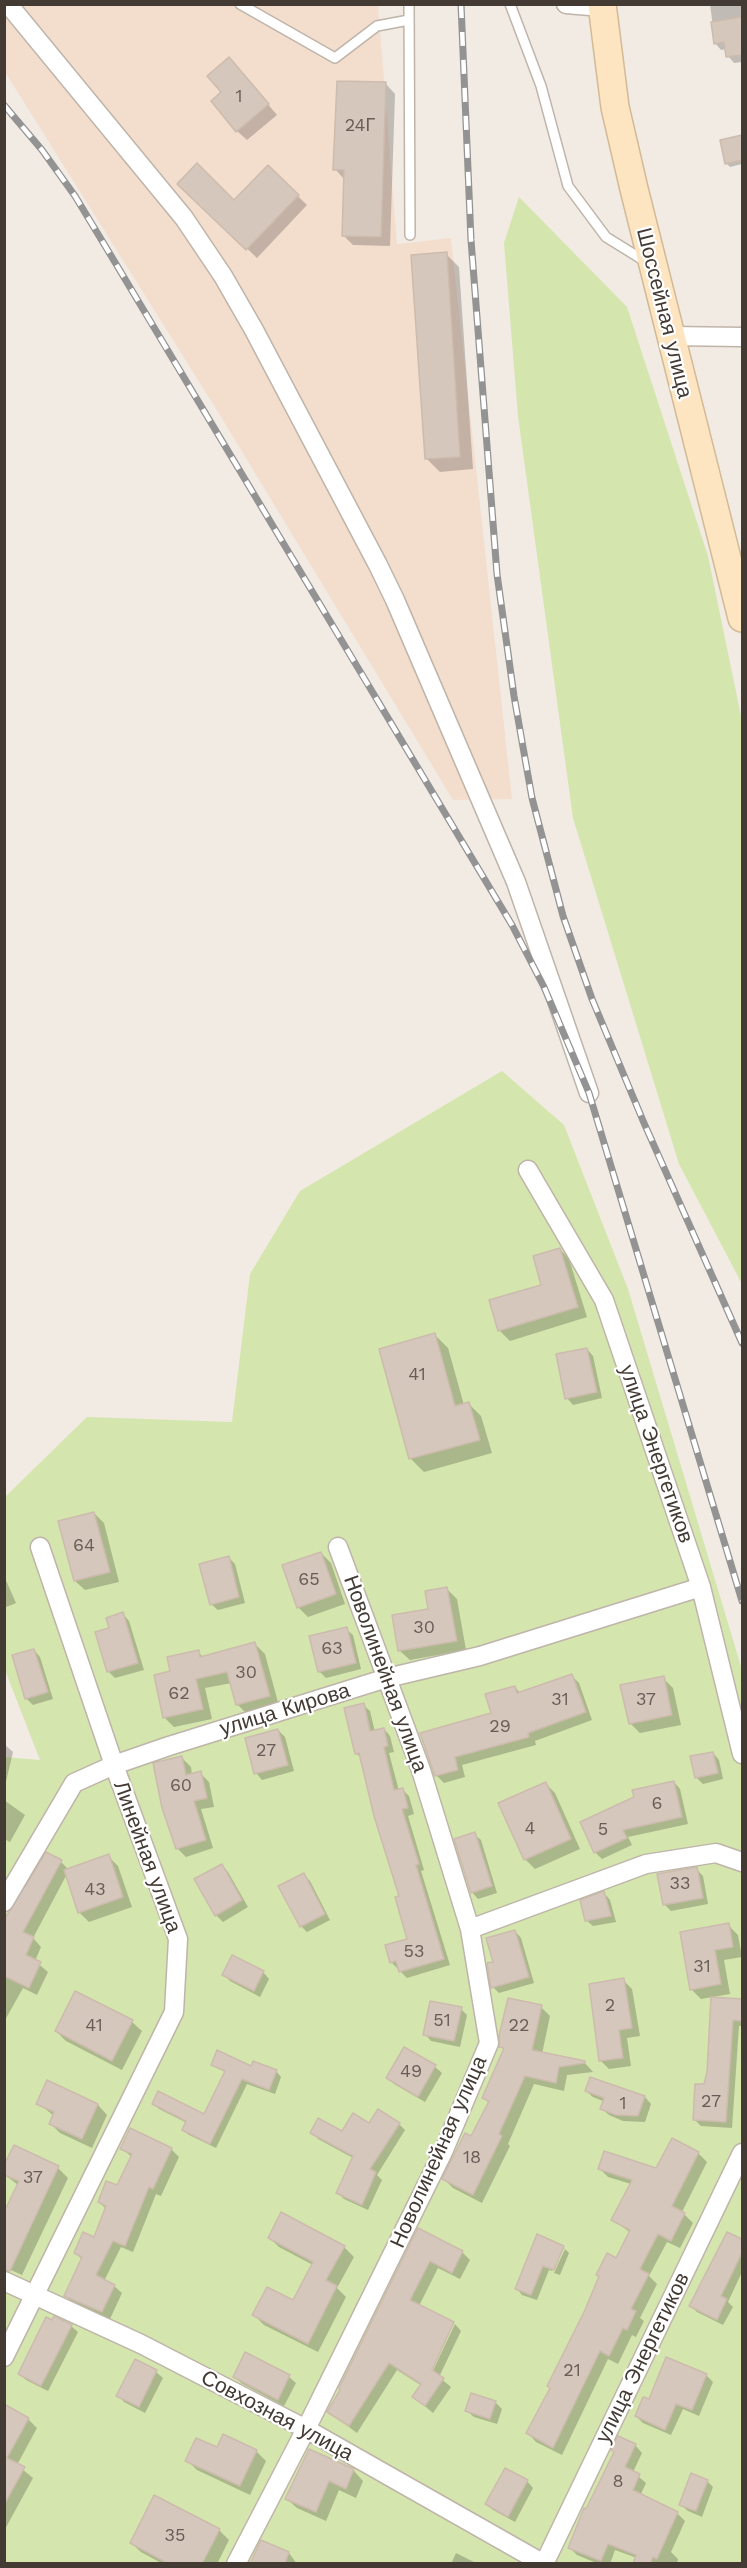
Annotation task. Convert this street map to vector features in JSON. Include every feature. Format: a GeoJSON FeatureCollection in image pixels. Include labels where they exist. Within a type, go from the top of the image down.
{"type":"FeatureCollection","features":[{"type":"Feature","properties":{"kind":"main road","name":"Шоссейная улица"},"geometry":{"type":"LineString","coordinates":[[602,6],[615,106],[652,266],[742,618]]}},
{"type":"Feature","properties":{"kind":"street"},"geometry":{"type":"LineString","coordinates":[[8,4],[184,218],[224,276],[254,330],[399,609],[516,882],[589,1093]]}},
{"type":"Feature","properties":{"kind":"street"},"geometry":{"type":"LineString","coordinates":[[566,4],[602,6]]}},
{"type":"Feature","properties":{"kind":"street"},"geometry":{"type":"LineString","coordinates":[[670,336],[742,337]]}},
{"type":"Feature","properties":{"kind":"street","name":"улица Энергетиков"},"geometry":{"type":"LineString","coordinates":[[528,1170],[604,1300],[701,1587],[742,1754]]}},
{"type":"Feature","properties":{"kind":"street","name":"Линейная улица"},"geometry":{"type":"LineString","coordinates":[[4,2357],[174,2012],[178,1939],[114,1765],[40,1547]]}},
{"type":"Feature","properties":{"kind":"street","name":"Новолинейная улица"},"geometry":{"type":"LineString","coordinates":[[236,2564],[306,2429],[443,2152],[489,2043],[470,1929],[421,1770],[338,1547]]}},
{"type":"Feature","properties":{"kind":"street","name":"улица Кирова"},"geometry":{"type":"LineString","coordinates":[[4,1902],[74,1783],[114,1765],[387,1678],[480,1656],[701,1587]]}},
{"type":"Feature","properties":{"kind":"street"},"geometry":{"type":"LineString","coordinates":[[470,1929],[646,1864],[716,1853],[742,1862]]}},
{"type":"Feature","properties":{"kind":"street","name":"улица Энергетиков"},"geometry":{"type":"LineString","coordinates":[[544,2564],[742,2153]]}},
{"type":"Feature","properties":{"kind":"street","name":"Совхозная улица"},"geometry":{"type":"LineString","coordinates":[[4,2281],[141,2344],[306,2429],[544,2564]]}},
{"type":"Feature","properties":{"kind":"lane"},"geometry":{"type":"LineString","coordinates":[[240,4],[335,58],[377,26],[409,20]]}},
{"type":"Feature","properties":{"kind":"lane"},"geometry":{"type":"LineString","coordinates":[[409,4],[410,236]]}},
{"type":"Feature","properties":{"kind":"lane"},"geometry":{"type":"LineString","coordinates":[[510,4],[540,86],[568,186],[606,237],[652,266]]}},
{"type":"Feature","properties":{"kind":"shaded area"},"geometry":{"type":"Polygon","coordinates":[[[5,5],[378,5],[397,244],[451,238],[512,799],[453,800],[218,412],[5,72],[5,5]]]}},
{"type":"Feature","properties":{"kind":"green space"},"geometry":{"type":"Polygon","coordinates":[[[519,197],[627,307],[708,556],[742,721],[742,1284],[679,1164],[573,818],[518,416],[504,243],[519,197]]]}},
{"type":"Feature","properties":{"kind":"green space"},"geometry":{"type":"Polygon","coordinates":[[[502,1071],[564,1125],[628,1289],[742,1670],[742,2563],[5,2563],[5,1757],[40,1760],[5,1670],[5,1497],[87,1417],[232,1422],[250,1274],[300,1191],[502,1071]]]}},
{"type":"Feature","properties":{"kind":"building"},"geometry":{"type":"Polygon","coordinates":[[[742,17],[742,55],[726,57],[724,42],[714,44],[711,22],[742,17]]]}},
{"type":"Feature","properties":{"kind":"building"},"geometry":{"type":"Polygon","coordinates":[[[229,57],[269,104],[236,132],[211,101],[221,92],[207,76],[229,57]]]}},
{"type":"Feature","properties":{"kind":"building"},"geometry":{"type":"Polygon","coordinates":[[[337,81],[386,82],[381,237],[342,236],[344,170],[333,170],[337,81]]]}},
{"type":"Feature","properties":{"kind":"building"},"geometry":{"type":"Polygon","coordinates":[[[742,135],[742,160],[725,164],[720,140],[742,135]]]}},
{"type":"Feature","properties":{"kind":"building"},"geometry":{"type":"Polygon","coordinates":[[[197,163],[234,200],[268,165],[299,195],[246,250],[177,184],[197,163]]]}},
{"type":"Feature","properties":{"kind":"building"},"geometry":{"type":"Polygon","coordinates":[[[447,252],[460,457],[425,459],[411,255],[447,252]]]}},
{"type":"Feature","properties":{"kind":"building"},"geometry":{"type":"Polygon","coordinates":[[[560,1248],[578,1307],[498,1331],[489,1300],[541,1285],[533,1256],[560,1248]]]}},
{"type":"Feature","properties":{"kind":"building"},"geometry":{"type":"Polygon","coordinates":[[[435,1333],[455,1406],[469,1402],[480,1440],[409,1459],[379,1349],[435,1333]]]}},
{"type":"Feature","properties":{"kind":"building"},"geometry":{"type":"Polygon","coordinates":[[[587,1348],[597,1392],[565,1399],[556,1354],[587,1348]]]}},
{"type":"Feature","properties":{"kind":"building"},"geometry":{"type":"Polygon","coordinates":[[[94,1512],[110,1572],[74,1581],[58,1521],[94,1512]]]}},
{"type":"Feature","properties":{"kind":"building"},"geometry":{"type":"Polygon","coordinates":[[[321,1552],[336,1594],[297,1608],[282,1565],[321,1552]]]}},
{"type":"Feature","properties":{"kind":"building"},"geometry":{"type":"Polygon","coordinates":[[[229,1556],[239,1597],[210,1605],[199,1564],[229,1556]]]}},
{"type":"Feature","properties":{"kind":"building"},"geometry":{"type":"Polygon","coordinates":[[[447,1587],[457,1641],[398,1651],[392,1615],[428,1609],[425,1591],[447,1587]]]}},
{"type":"Feature","properties":{"kind":"building"},"geometry":{"type":"Polygon","coordinates":[[[123,1612],[138,1663],[107,1672],[95,1632],[109,1628],[106,1618],[123,1612]]]}},
{"type":"Feature","properties":{"kind":"building"},"geometry":{"type":"Polygon","coordinates":[[[347,1627],[356,1663],[318,1672],[309,1636],[347,1627]]]}},
{"type":"Feature","properties":{"kind":"building"},"geometry":{"type":"Polygon","coordinates":[[[255,1642],[270,1696],[236,1705],[227,1672],[196,1679],[203,1709],[163,1718],[154,1675],[170,1671],[167,1657],[199,1650],[200,1657],[255,1642]]]}},
{"type":"Feature","properties":{"kind":"building"},"geometry":{"type":"Polygon","coordinates":[[[34,1649],[48,1692],[25,1699],[12,1655],[34,1649]]]}},
{"type":"Feature","properties":{"kind":"building"},"geometry":{"type":"Polygon","coordinates":[[[572,1674],[586,1712],[528,1733],[529,1737],[455,1757],[458,1770],[435,1776],[420,1733],[491,1713],[485,1694],[515,1686],[517,1693],[572,1674]]]}},
{"type":"Feature","properties":{"kind":"building"},"geometry":{"type":"Polygon","coordinates":[[[664,1676],[672,1715],[629,1724],[620,1685],[664,1676]]]}},
{"type":"Feature","properties":{"kind":"building"},"geometry":{"type":"Polygon","coordinates":[[[364,1703],[370,1731],[384,1728],[388,1746],[384,1747],[394,1790],[403,1788],[408,1808],[402,1809],[444,1959],[399,1972],[396,1961],[390,1963],[385,1945],[407,1939],[395,1897],[399,1896],[374,1816],[359,1753],[355,1754],[344,1708],[364,1703]]]}},
{"type":"Feature","properties":{"kind":"building"},"geometry":{"type":"Polygon","coordinates":[[[278,1729],[288,1765],[254,1774],[245,1738],[278,1729]]]}},
{"type":"Feature","properties":{"kind":"building"},"geometry":{"type":"Polygon","coordinates":[[[713,1752],[718,1773],[695,1778],[690,1756],[713,1752]]]}},
{"type":"Feature","properties":{"kind":"building"},"geometry":{"type":"Polygon","coordinates":[[[182,1756],[186,1775],[201,1771],[207,1798],[194,1801],[206,1840],[176,1849],[162,1808],[153,1763],[182,1756]]]}},
{"type":"Feature","properties":{"kind":"building"},"geometry":{"type":"Polygon","coordinates":[[[674,1781],[682,1817],[623,1830],[627,1838],[594,1853],[580,1822],[634,1797],[632,1790],[674,1781]]]}},
{"type":"Feature","properties":{"kind":"building"},"geometry":{"type":"Polygon","coordinates":[[[546,1782],[571,1839],[524,1860],[498,1803],[546,1782]]]}},
{"type":"Feature","properties":{"kind":"building"},"geometry":{"type":"Polygon","coordinates":[[[475,1832],[492,1886],[471,1893],[454,1839],[475,1832]]]}},
{"type":"Feature","properties":{"kind":"building"},"geometry":{"type":"Polygon","coordinates":[[[46,1852],[62,1860],[23,1932],[34,1937],[26,1955],[41,1962],[29,1988],[4,1976],[4,1920],[46,1852]]]}},
{"type":"Feature","properties":{"kind":"building"},"geometry":{"type":"Polygon","coordinates":[[[109,1854],[123,1897],[78,1913],[64,1870],[109,1854]]]}},
{"type":"Feature","properties":{"kind":"building"},"geometry":{"type":"Polygon","coordinates":[[[222,1864],[242,1900],[215,1916],[194,1879],[222,1864]]]}},
{"type":"Feature","properties":{"kind":"building"},"geometry":{"type":"Polygon","coordinates":[[[697,1867],[703,1898],[663,1905],[657,1874],[697,1867]]]}},
{"type":"Feature","properties":{"kind":"building"},"geometry":{"type":"Polygon","coordinates":[[[304,1873],[325,1914],[300,1927],[278,1886],[304,1873]]]}},
{"type":"Feature","properties":{"kind":"building"},"geometry":{"type":"Polygon","coordinates":[[[604,1891],[611,1916],[585,1921],[580,1900],[604,1891]]]}},
{"type":"Feature","properties":{"kind":"building"},"geometry":{"type":"Polygon","coordinates":[[[729,1923],[733,1947],[715,1950],[721,1984],[690,1990],[680,1932],[729,1923]]]}},
{"type":"Feature","properties":{"kind":"building"},"geometry":{"type":"Polygon","coordinates":[[[515,1930],[529,1977],[491,1988],[487,1963],[493,1962],[486,1938],[515,1930]]]}},
{"type":"Feature","properties":{"kind":"building"},"geometry":{"type":"Polygon","coordinates":[[[232,1955],[264,1971],[254,1991],[222,1975],[232,1955]]]}},
{"type":"Feature","properties":{"kind":"building"},"geometry":{"type":"Polygon","coordinates":[[[624,1978],[632,2028],[619,2030],[623,2058],[599,2061],[589,1984],[624,1978]]]}},
{"type":"Feature","properties":{"kind":"building"},"geometry":{"type":"Polygon","coordinates":[[[75,1991],[133,2020],[112,2061],[55,2031],[75,1991]]]}},
{"type":"Feature","properties":{"kind":"building"},"geometry":{"type":"Polygon","coordinates":[[[711,1997],[742,1999],[742,2021],[733,2020],[726,2122],[693,2120],[695,2084],[704,2084],[707,2072],[711,1997]]]}},
{"type":"Feature","properties":{"kind":"building"},"geometry":{"type":"Polygon","coordinates":[[[508,1998],[542,2005],[532,2050],[585,2061],[585,2063],[559,2067],[556,2083],[525,2076],[499,2134],[502,2136],[473,2195],[442,2179],[465,2133],[471,2136],[489,2101],[482,2098],[504,2048],[499,2047],[499,2036],[508,1998]]]}},
{"type":"Feature","properties":{"kind":"building"},"geometry":{"type":"Polygon","coordinates":[[[430,2001],[462,2007],[454,2041],[423,2035],[430,2001]]]}},
{"type":"Feature","properties":{"kind":"building"},"geometry":{"type":"Polygon","coordinates":[[[404,2047],[436,2065],[418,2097],[386,2078],[404,2047]]]}},
{"type":"Feature","properties":{"kind":"building"},"geometry":{"type":"Polygon","coordinates":[[[217,2050],[251,2066],[253,2061],[277,2070],[269,2090],[242,2079],[210,2144],[182,2130],[186,2121],[152,2104],[158,2091],[204,2114],[225,2071],[211,2065],[217,2050]]]}},
{"type":"Feature","properties":{"kind":"building"},"geometry":{"type":"Polygon","coordinates":[[[590,2077],[645,2096],[638,2116],[616,2115],[600,2109],[604,2098],[585,2091],[590,2077]]]}},
{"type":"Feature","properties":{"kind":"building"},"geometry":{"type":"Polygon","coordinates":[[[47,2080],[98,2104],[82,2139],[49,2124],[54,2112],[36,2104],[47,2080]]]}},
{"type":"Feature","properties":{"kind":"building"},"geometry":{"type":"Polygon","coordinates":[[[378,2109],[400,2123],[370,2169],[376,2172],[362,2205],[336,2193],[353,2156],[310,2133],[318,2118],[342,2131],[353,2113],[369,2123],[378,2109]]]}},
{"type":"Feature","properties":{"kind":"building"},"geometry":{"type":"Polygon","coordinates":[[[130,2128],[172,2148],[153,2189],[149,2187],[125,2246],[113,2241],[96,2275],[115,2285],[102,2312],[64,2296],[82,2257],[74,2253],[83,2232],[94,2237],[106,2206],[98,2202],[106,2181],[117,2185],[132,2154],[120,2149],[130,2128]]]}},
{"type":"Feature","properties":{"kind":"building"},"geometry":{"type":"Polygon","coordinates":[[[672,2138],[699,2152],[672,2206],[685,2213],[671,2241],[658,2234],[640,2269],[649,2274],[631,2309],[636,2311],[627,2330],[623,2328],[609,2356],[600,2351],[553,2448],[526,2433],[550,2388],[547,2386],[585,2310],[599,2276],[596,2275],[607,2253],[616,2258],[630,2230],[611,2220],[632,2180],[598,2169],[604,2151],[656,2168],[672,2138]]]}},
{"type":"Feature","properties":{"kind":"building"},"geometry":{"type":"Polygon","coordinates":[[[14,2145],[59,2166],[10,2271],[4,2270],[4,2212],[19,2181],[4,2175],[4,2165],[14,2145]]]}},
{"type":"Feature","properties":{"kind":"building"},"geometry":{"type":"Polygon","coordinates":[[[281,2212],[345,2246],[326,2280],[337,2286],[308,2344],[252,2315],[267,2287],[293,2300],[313,2262],[268,2238],[281,2212]]]}},
{"type":"Feature","properties":{"kind":"building"},"geometry":{"type":"Polygon","coordinates":[[[418,2228],[463,2251],[452,2273],[430,2261],[410,2300],[454,2322],[432,2370],[444,2378],[425,2406],[412,2397],[421,2384],[389,2363],[349,2426],[327,2412],[340,2390],[418,2228]]]}},
{"type":"Feature","properties":{"kind":"building"},"geometry":{"type":"Polygon","coordinates":[[[727,2232],[742,2239],[742,2253],[721,2296],[727,2299],[717,2320],[689,2306],[727,2232]]]}},
{"type":"Feature","properties":{"kind":"building"},"geometry":{"type":"Polygon","coordinates":[[[537,2234],[564,2246],[554,2270],[543,2266],[531,2295],[515,2289],[537,2234]]]}},
{"type":"Feature","properties":{"kind":"building"},"geometry":{"type":"Polygon","coordinates":[[[54,2316],[72,2325],[41,2386],[18,2374],[46,2317],[52,2320],[54,2316]]]}},
{"type":"Feature","properties":{"kind":"building"},"geometry":{"type":"Polygon","coordinates":[[[245,2352],[290,2375],[278,2400],[233,2377],[245,2352]]]}},
{"type":"Feature","properties":{"kind":"building"},"geometry":{"type":"Polygon","coordinates":[[[666,2357],[707,2374],[692,2410],[676,2404],[665,2430],[635,2416],[643,2397],[649,2399],[666,2357]]]}},
{"type":"Feature","properties":{"kind":"building"},"geometry":{"type":"Polygon","coordinates":[[[135,2359],[157,2370],[139,2407],[116,2396],[135,2359]]]}},
{"type":"Feature","properties":{"kind":"building"},"geometry":{"type":"Polygon","coordinates":[[[471,2393],[496,2401],[490,2419],[465,2411],[471,2393]]]}},
{"type":"Feature","properties":{"kind":"building"},"geometry":{"type":"Polygon","coordinates":[[[4,2404],[29,2418],[7,2458],[25,2467],[4,2505],[4,2404]]]}},
{"type":"Feature","properties":{"kind":"building"},"geometry":{"type":"Polygon","coordinates":[[[223,2434],[257,2450],[240,2486],[185,2461],[196,2438],[217,2447],[223,2434]]]}},
{"type":"Feature","properties":{"kind":"building"},"geometry":{"type":"Polygon","coordinates":[[[618,2436],[636,2444],[625,2467],[640,2474],[633,2490],[678,2512],[657,2559],[653,2557],[650,2564],[633,2564],[636,2555],[608,2544],[601,2561],[568,2548],[584,2508],[586,2509],[614,2452],[611,2450],[618,2436]]]}},
{"type":"Feature","properties":{"kind":"building"},"geometry":{"type":"Polygon","coordinates":[[[309,2449],[354,2469],[346,2489],[329,2481],[316,2512],[285,2499],[309,2449]]]}},
{"type":"Feature","properties":{"kind":"building"},"geometry":{"type":"Polygon","coordinates":[[[505,2468],[528,2480],[508,2517],[485,2504],[505,2468]]]}},
{"type":"Feature","properties":{"kind":"building"},"geometry":{"type":"Polygon","coordinates":[[[691,2473],[708,2480],[696,2511],[679,2505],[691,2473]]]}},
{"type":"Feature","properties":{"kind":"building"},"geometry":{"type":"Polygon","coordinates":[[[154,2495],[220,2529],[202,2564],[169,2564],[130,2543],[154,2495]]]}},
{"type":"Feature","properties":{"kind":"building"},"geometry":{"type":"Polygon","coordinates":[[[261,2540],[289,2552],[285,2564],[250,2564],[261,2540]]]}},
{"type":"Feature","properties":{"kind":"railway"},"geometry":{"type":"LineString","coordinates":[[461,4],[471,240],[497,574],[514,696],[532,798],[563,916],[592,999],[644,1123],[742,1343]]}},
{"type":"Feature","properties":{"kind":"railway"},"geometry":{"type":"LineString","coordinates":[[4,105],[42,150],[75,196],[512,925],[544,987],[589,1093],[742,1601]]}}]}
